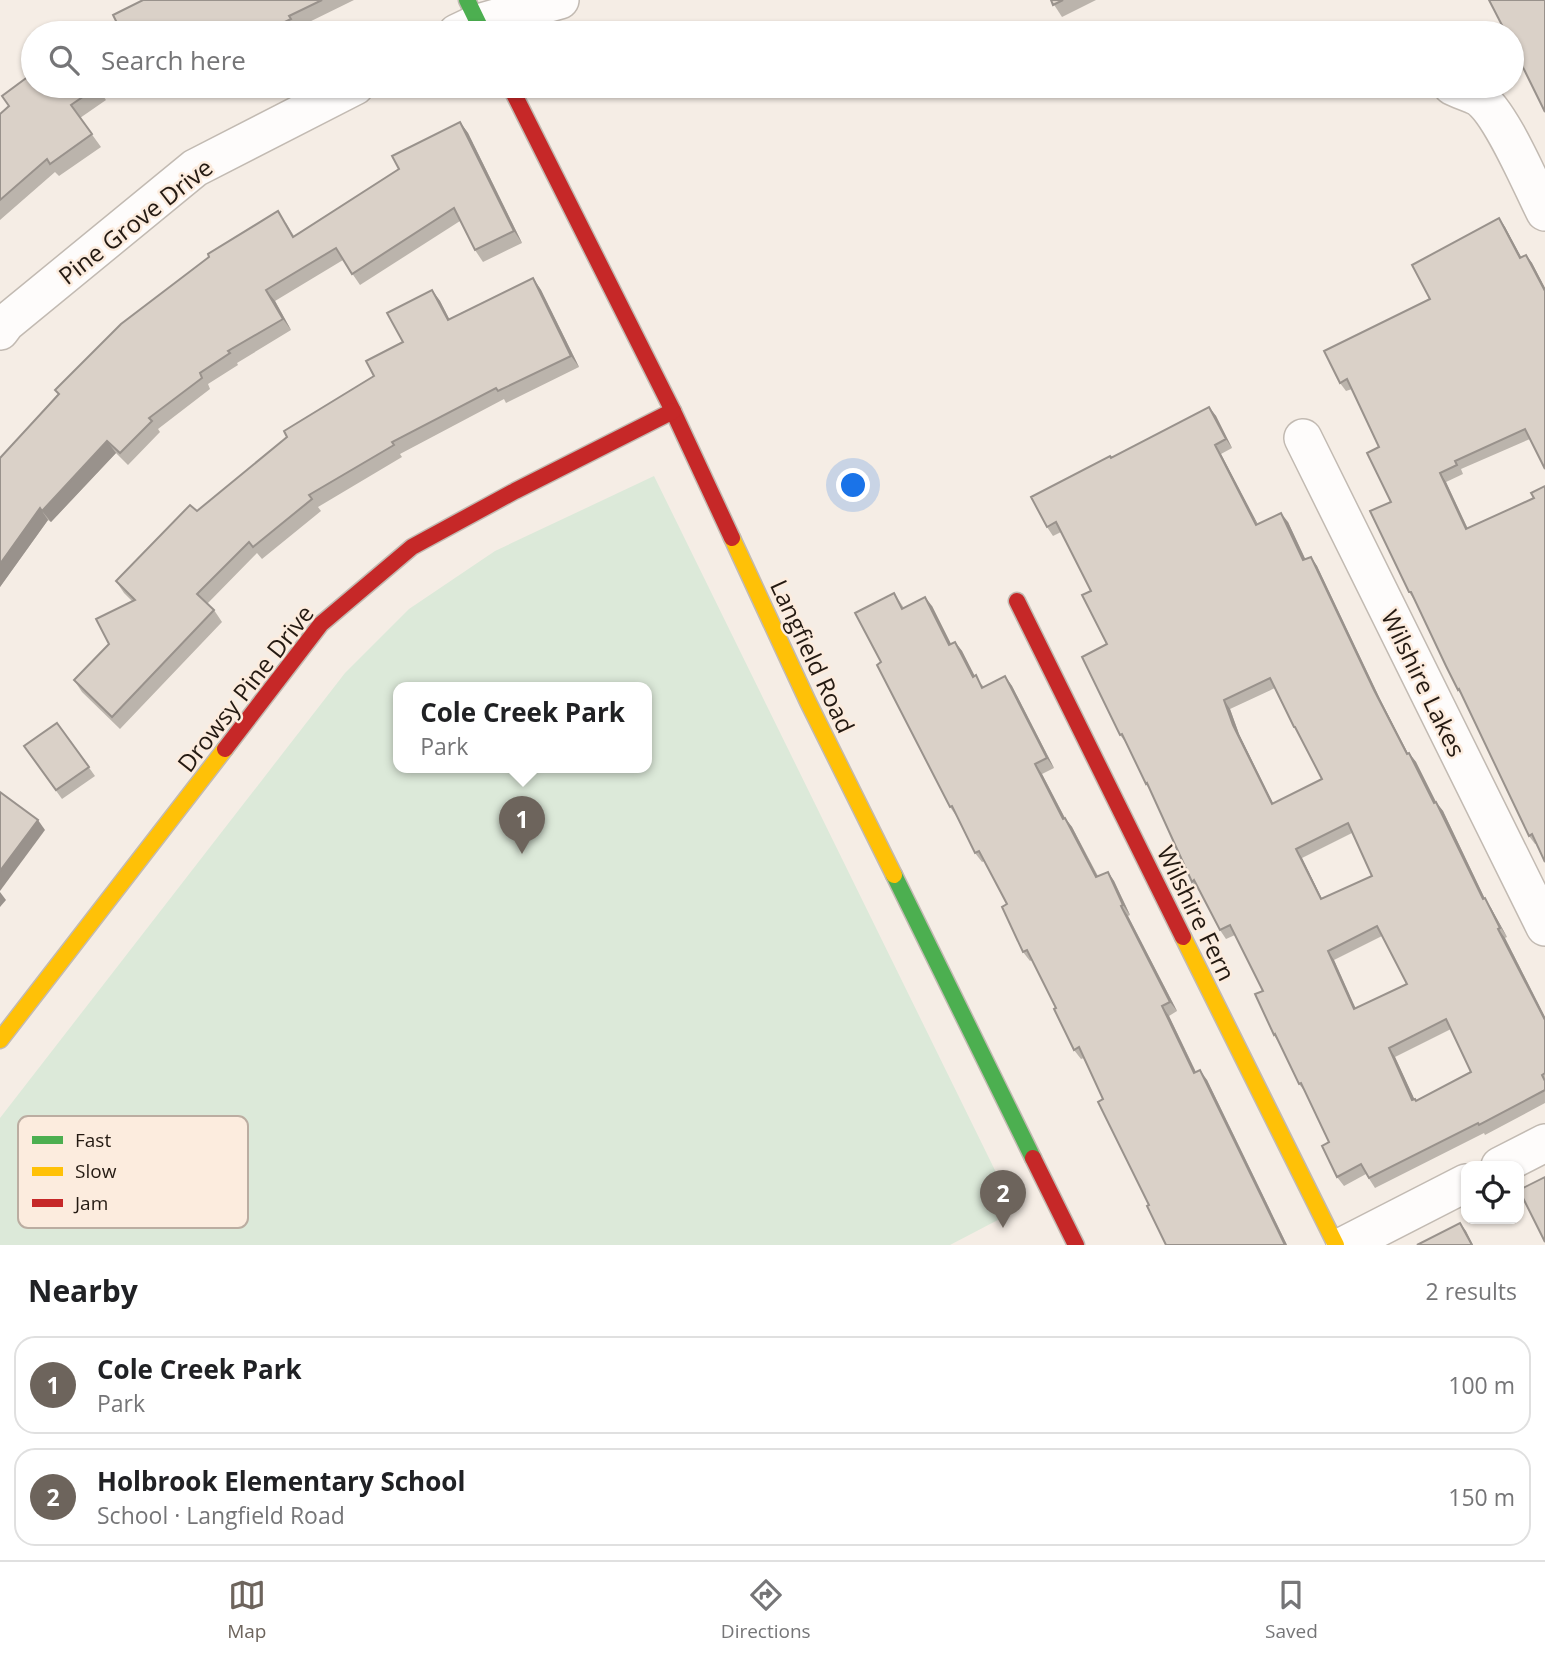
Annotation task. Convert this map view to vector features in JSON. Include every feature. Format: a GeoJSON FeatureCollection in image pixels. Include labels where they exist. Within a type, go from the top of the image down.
{"type":"FeatureCollection","features":[{"type":"Feature","properties":{"kind":"street"},"geometry":{"type":"LineString","coordinates":[[475,21],[560,0]]}},
{"type":"Feature","properties":{"kind":"street","name":"Pine Grove Drive"},"geometry":{"type":"LineString","coordinates":[[0,331],[6,323],[195,168],[332,98]]}},
{"type":"Feature","properties":{"kind":"street","name":"Langfield Road"},"geometry":{"type":"LineString","coordinates":[[516,98],[673,411],[808,702],[1076,1245]]}},
{"type":"Feature","properties":{"kind":"street"},"geometry":{"type":"LineString","coordinates":[[1479,98],[1492,110],[1501,125],[1545,212]]}},
{"type":"Feature","properties":{"kind":"street","name":"Drowsy Pine Drive"},"geometry":{"type":"LineString","coordinates":[[0,1040],[321,624],[412,547],[673,411]]}},
{"type":"Feature","properties":{"kind":"street","name":"Wilshire Lakes"},"geometry":{"type":"LineString","coordinates":[[1303,438],[1545,927]]}},
{"type":"Feature","properties":{"kind":"street","name":"Wilshire Fern"},"geometry":{"type":"LineString","coordinates":[[1017,601],[1336,1245]]}},
{"type":"Feature","properties":{"kind":"street"},"geometry":{"type":"LineString","coordinates":[[1510,1161],[1545,1143]]}},
{"type":"Feature","properties":{"kind":"street"},"geometry":{"type":"LineString","coordinates":[[1345,1245],[1461,1186]]}},
{"type":"Feature","properties":{"kind":"green space"},"geometry":{"type":"Polygon","coordinates":[[[654,476],[1015,1211],[950,1245],[0,1245],[0,1118],[345,673],[409,609],[495,551],[654,476]]]}},
{"type":"Feature","properties":{"kind":"building"},"geometry":{"type":"Polygon","coordinates":[[[143,0],[322,0],[289,16],[291,19],[287,21],[116,21],[113,15],[143,0]]]}},
{"type":"Feature","properties":{"kind":"building"},"geometry":{"type":"Polygon","coordinates":[[[1489,0],[1545,0],[1545,112],[1524,69],[1524,21],[1500,21],[1489,0]]]}},
{"type":"Feature","properties":{"kind":"building"},"geometry":{"type":"Polygon","coordinates":[[[21,82],[21,98],[81,98],[71,105],[92,134],[50,164],[47,159],[0,200],[0,114],[9,106],[2,96],[21,82]]]}},
{"type":"Feature","properties":{"kind":"building"},"geometry":{"type":"Polygon","coordinates":[[[460,122],[514,231],[475,250],[454,208],[352,274],[336,248],[266,290],[283,319],[228,351],[230,353],[200,373],[202,378],[149,418],[152,421],[120,453],[107,441],[42,511],[40,508],[0,564],[0,458],[59,394],[55,390],[121,324],[209,257],[208,254],[278,211],[293,237],[399,169],[392,156],[460,122]]]}},
{"type":"Feature","properties":{"kind":"building"},"geometry":{"type":"Polygon","coordinates":[[[1499,218],[1520,258],[1526,255],[1545,291],[1545,469],[1525,429],[1455,461],[1457,465],[1440,473],[1466,529],[1534,498],[1531,493],[1545,486],[1545,862],[1532,834],[1529,836],[1370,511],[1391,502],[1367,453],[1379,447],[1347,379],[1340,383],[1324,351],[1430,299],[1412,265],[1499,218]]]}},
{"type":"Feature","properties":{"kind":"building"},"geometry":{"type":"Polygon","coordinates":[[[533,278],[571,356],[498,391],[496,388],[392,442],[394,445],[309,495],[312,499],[253,547],[249,542],[197,594],[214,610],[112,717],[74,680],[109,644],[96,619],[135,600],[116,581],[190,505],[197,511],[287,437],[284,431],[374,376],[366,361],[403,342],[387,313],[432,290],[448,320],[533,278]]]}},
{"type":"Feature","properties":{"kind":"building"},"geometry":{"type":"Polygon","coordinates":[[[1209,407],[1226,439],[1215,445],[1256,525],[1281,513],[1303,560],[1311,557],[1374,690],[1434,803],[1436,802],[1500,928],[1498,929],[1545,1020],[1545,1073],[1542,1075],[1545,1090],[1369,1178],[1361,1164],[1337,1177],[1322,1146],[1329,1142],[1255,994],[1263,991],[1230,925],[1220,930],[1194,880],[1192,882],[1147,783],[1082,657],[1107,644],[1082,595],[1091,591],[1056,522],[1047,527],[1031,497],[1110,456],[1111,458],[1209,407]],[[1270,678],[1224,700],[1233,725],[1272,804],[1322,779],[1270,678]],[[1348,823],[1296,849],[1321,899],[1372,876],[1348,823]],[[1377,926],[1328,951],[1354,1009],[1407,984],[1377,926]],[[1446,1019],[1389,1048],[1412,1100],[1416,1101],[1471,1072],[1446,1019]]]}},
{"type":"Feature","properties":{"kind":"building"},"geometry":{"type":"Polygon","coordinates":[[[894,593],[902,609],[925,597],[949,645],[955,642],[973,677],[976,675],[982,688],[1005,676],[1047,758],[1035,764],[1096,877],[1108,872],[1123,905],[1121,906],[1170,1002],[1162,1006],[1194,1073],[1200,1070],[1285,1245],[1166,1245],[1098,1102],[1103,1099],[1079,1047],[1074,1050],[1027,950],[1023,952],[1002,907],[1007,904],[979,851],[975,853],[952,806],[950,807],[877,665],[881,662],[855,613],[894,593]]]}},
{"type":"Feature","properties":{"kind":"building"},"geometry":{"type":"Polygon","coordinates":[[[57,723],[89,767],[56,790],[24,746],[57,723]]]}},
{"type":"Feature","properties":{"kind":"building"},"geometry":{"type":"Polygon","coordinates":[[[0,792],[38,820],[0,871],[0,792]]]}},
{"type":"Feature","properties":{"kind":"building"},"geometry":{"type":"Polygon","coordinates":[[[1545,1177],[1545,1242],[1524,1200],[1524,1188],[1545,1177]]]}},
{"type":"Feature","properties":{"kind":"building"},"geometry":{"type":"Polygon","coordinates":[[[1460,1223],[1472,1245],[1417,1245],[1460,1223]]]}},
{"type":"Feature","properties":{"kind":"traffic: fast"},"geometry":{"type":"LineString","coordinates":[[467,0],[477,21]]}},
{"type":"Feature","properties":{"kind":"traffic: fast"},"geometry":{"type":"LineString","coordinates":[[894,875],[1033,1158]]}},
{"type":"Feature","properties":{"kind":"traffic: slow"},"geometry":{"type":"LineString","coordinates":[[732,538],[808,702],[894,875]]}},
{"type":"Feature","properties":{"kind":"traffic: slow"},"geometry":{"type":"LineString","coordinates":[[0,1040],[225,749]]}},
{"type":"Feature","properties":{"kind":"traffic: slow"},"geometry":{"type":"LineString","coordinates":[[1183,937],[1336,1245]]}},
{"type":"Feature","properties":{"kind":"traffic: jam"},"geometry":{"type":"LineString","coordinates":[[516,98],[673,411],[732,538]]}},
{"type":"Feature","properties":{"kind":"traffic: jam"},"geometry":{"type":"LineString","coordinates":[[225,749],[321,624],[412,547],[673,411]]}},
{"type":"Feature","properties":{"kind":"traffic: jam"},"geometry":{"type":"LineString","coordinates":[[1017,601],[1183,937]]}},
{"type":"Feature","properties":{"kind":"traffic: jam"},"geometry":{"type":"LineString","coordinates":[[1033,1158],[1076,1245]]}},
{"type":"Feature","properties":{"kind":"place","name":"Cole Creek Park"},"geometry":{"type":"Point","coordinates":[522,854]}},
{"type":"Feature","properties":{"kind":"place","name":"Holbrook Elementary School"},"geometry":{"type":"Point","coordinates":[1003,1228]}}]}
